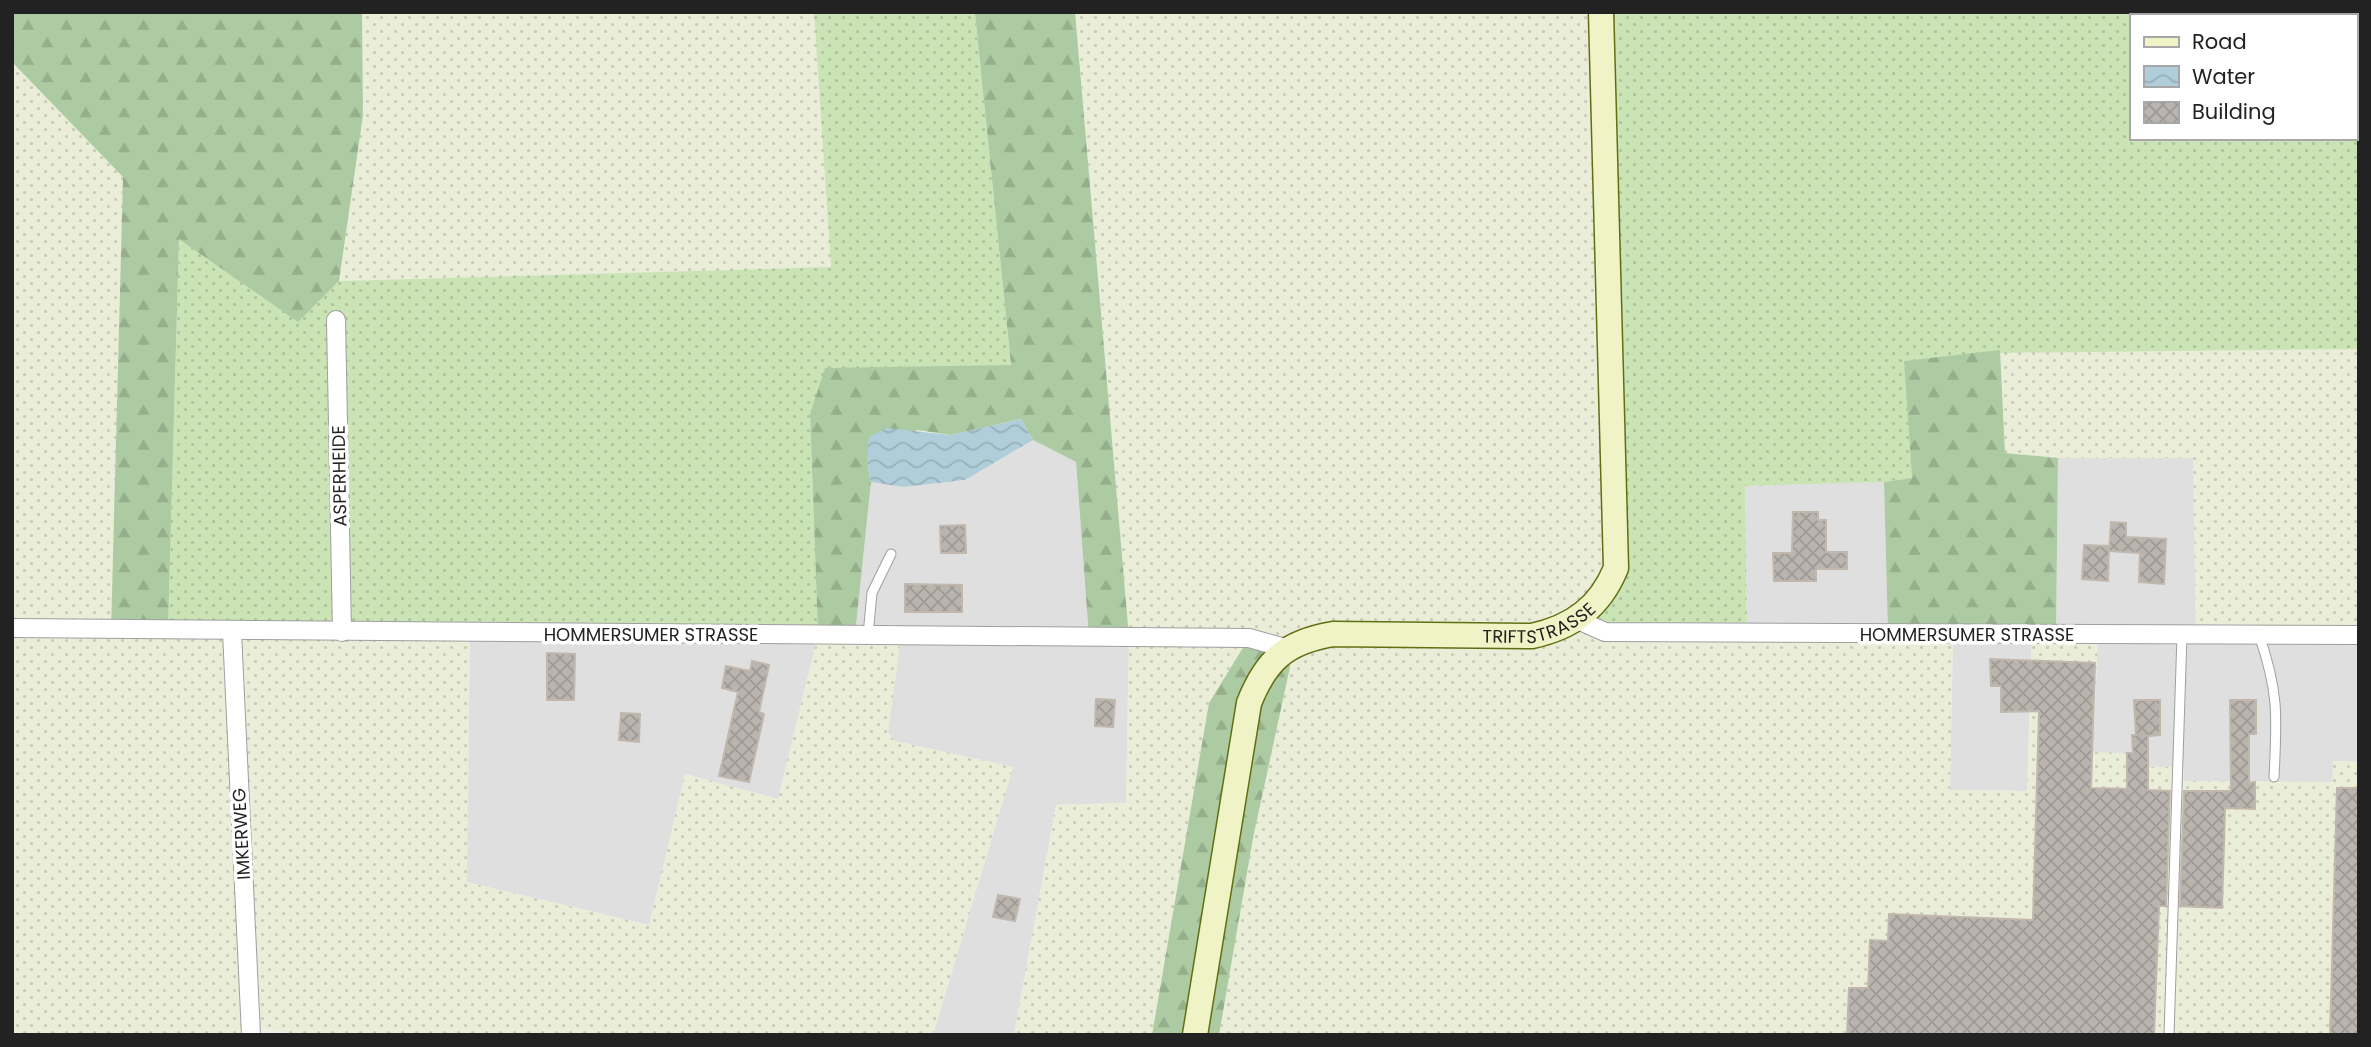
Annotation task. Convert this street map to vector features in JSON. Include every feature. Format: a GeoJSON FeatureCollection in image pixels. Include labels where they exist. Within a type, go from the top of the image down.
{"type":"FeatureCollection","features":[{"type":"Feature","properties":{"kind":"street","name":"TRIFTSTRASSE"},"geometry":{"type":"LineString","coordinates":[[1195,1035],[1249,703],[1261,673],[1289,649],[1313,637],[1333,634],[1532,636],[1557,631],[1578,620],[1609,586],[1616,568],[1601,12]]}},
{"type":"Feature","properties":{"kind":"street","name":"ASPERHEIDE"},"geometry":{"type":"LineString","coordinates":[[336,320],[342,632]]}},
{"type":"Feature","properties":{"kind":"street","name":"HOMMERSUMER STRASSE"},"geometry":{"type":"LineString","coordinates":[[1578,620],[1605,632],[2359,635]]}},
{"type":"Feature","properties":{"kind":"street","name":"HOMMERSUMER STRASSE"},"geometry":{"type":"LineString","coordinates":[[12,628],[232,632],[1249,638],[1289,649]]}},
{"type":"Feature","properties":{"kind":"street","name":"IMKERWEG"},"geometry":{"type":"LineString","coordinates":[[232,632],[251,1035]]}},
{"type":"Feature","properties":{"kind":"lane"},"geometry":{"type":"LineString","coordinates":[[868,635],[872,593],[891,554]]}},
{"type":"Feature","properties":{"kind":"lane"},"geometry":{"type":"LineString","coordinates":[[2169,1035],[2182,635]]}},
{"type":"Feature","properties":{"kind":"lane"},"geometry":{"type":"LineString","coordinates":[[2259,635],[2272,670],[2277,699],[2274,777]]}},
{"type":"Feature","properties":{"kind":"shaded area"},"geometry":{"type":"Polygon","coordinates":[[[1033,440],[1076,462],[1089,636],[1129,637],[1126,803],[1056,805],[1014,1035],[933,1035],[1013,767],[895,741],[888,732],[901,636],[855,635],[871,482],[903,487],[965,480],[1033,440]]]}},
{"type":"Feature","properties":{"kind":"shaded area"},"geometry":{"type":"Polygon","coordinates":[[[2058,458],[2193,458],[2196,634],[2359,635],[2359,762],[2333,761],[2333,782],[2184,781],[2184,767],[2148,767],[2148,754],[2093,753],[2098,635],[2056,634],[2058,458]]]}},
{"type":"Feature","properties":{"kind":"shaded area"},"geometry":{"type":"Polygon","coordinates":[[[1884,482],[1888,634],[1747,634],[1745,485],[1884,482]]]}},
{"type":"Feature","properties":{"kind":"shaded area"},"geometry":{"type":"Polygon","coordinates":[[[470,632],[818,635],[778,799],[685,774],[650,925],[466,882],[470,632]]]}},
{"type":"Feature","properties":{"kind":"shaded area"},"geometry":{"type":"Polygon","coordinates":[[[1953,634],[2032,634],[2027,791],[1950,790],[1953,634]]]}},
{"type":"Feature","properties":{"kind":"green space"},"geometry":{"type":"Polygon","coordinates":[[[12,12],[362,12],[363,115],[339,281],[298,322],[179,239],[168,631],[111,630],[123,177],[12,62],[12,12]]]}},
{"type":"Feature","properties":{"kind":"green space"},"geometry":{"type":"Polygon","coordinates":[[[362,12],[814,12],[831,267],[339,281],[363,115],[362,12]]]}},
{"type":"Feature","properties":{"kind":"green space"},"geometry":{"type":"Polygon","coordinates":[[[814,12],[978,12],[975,14],[1011,366],[810,414],[818,635],[168,631],[179,238],[298,321],[339,281],[831,267],[814,12]]]}},
{"type":"Feature","properties":{"kind":"green space"},"geometry":{"type":"Polygon","coordinates":[[[1075,12],[1601,12],[1616,568],[1578,620],[1953,634],[1950,790],[2027,791],[2032,634],[2098,634],[2093,752],[2148,754],[2148,767],[2184,767],[2184,781],[2332,782],[2333,761],[2359,762],[2359,1035],[1219,1035],[1253,838],[1290,667],[1209,703],[1152,1035],[1014,1035],[1056,805],[1126,803],[1129,637],[1075,12]]]}},
{"type":"Feature","properties":{"kind":"green space"},"geometry":{"type":"Polygon","coordinates":[[[1075,12],[1129,637],[1089,637],[1076,462],[1033,440],[1021,419],[951,435],[917,430],[867,463],[871,482],[855,635],[818,635],[810,414],[825,368],[1011,365],[975,14],[1075,12]]]}},
{"type":"Feature","properties":{"kind":"green space"},"geometry":{"type":"Polygon","coordinates":[[[1601,12],[2359,12],[2359,349],[2000,353],[1905,361],[1912,478],[1884,482],[1745,486],[1747,634],[1605,632],[1578,620],[1609,586],[1601,12]]]}},
{"type":"Feature","properties":{"kind":"green space"},"geometry":{"type":"Polygon","coordinates":[[[12,62],[123,177],[111,630],[470,632],[467,882],[649,925],[685,774],[778,799],[818,635],[901,636],[888,732],[895,741],[1013,767],[933,1035],[301,1035],[251,1026],[251,1035],[12,1035],[12,62]]]}},
{"type":"Feature","properties":{"kind":"green space"},"geometry":{"type":"Polygon","coordinates":[[[2359,349],[2359,635],[2196,635],[2193,458],[2058,458],[2005,453],[2000,353],[2359,349]]]}},
{"type":"Feature","properties":{"kind":"green space"},"geometry":{"type":"Polygon","coordinates":[[[2000,350],[2005,453],[2058,458],[2056,634],[1888,634],[1884,482],[1912,478],[1904,361],[2000,350]]]}},
{"type":"Feature","properties":{"kind":"green space"},"geometry":{"type":"Polygon","coordinates":[[[1249,638],[1289,649],[1290,667],[1253,838],[1219,1035],[1152,1035],[1209,703],[1249,638]]]}},
{"type":"Feature","properties":{"kind":"water"},"geometry":{"type":"Polygon","coordinates":[[[1021,419],[1033,440],[965,480],[903,487],[871,482],[867,463],[869,437],[886,428],[951,435],[1021,419]]]}},
{"type":"Feature","properties":{"kind":"building"},"geometry":{"type":"Polygon","coordinates":[[[1793,512],[1818,512],[1818,520],[1826,520],[1826,552],[1847,552],[1847,569],[1816,569],[1816,581],[1774,581],[1773,553],[1792,553],[1793,512]]]}},
{"type":"Feature","properties":{"kind":"building"},"geometry":{"type":"Polygon","coordinates":[[[2111,522],[2126,523],[2126,537],[2166,539],[2164,584],[2139,582],[2140,553],[2109,551],[2111,522]]]}},
{"type":"Feature","properties":{"kind":"building"},"geometry":{"type":"Polygon","coordinates":[[[965,525],[966,553],[941,553],[940,526],[965,525]]]}},
{"type":"Feature","properties":{"kind":"building"},"geometry":{"type":"Polygon","coordinates":[[[2084,545],[2109,546],[2108,581],[2082,579],[2084,545]]]}},
{"type":"Feature","properties":{"kind":"building"},"geometry":{"type":"Polygon","coordinates":[[[905,584],[962,585],[962,612],[905,612],[905,584]]]}},
{"type":"Feature","properties":{"kind":"building"},"geometry":{"type":"Polygon","coordinates":[[[547,653],[575,654],[574,700],[547,700],[547,653]]]}},
{"type":"Feature","properties":{"kind":"building"},"geometry":{"type":"Polygon","coordinates":[[[1990,659],[2095,663],[2091,788],[2127,789],[2127,753],[2133,753],[2132,735],[2136,735],[2134,700],[2160,700],[2160,735],[2148,736],[2148,790],[2170,791],[2166,906],[2159,906],[2154,1035],[1847,1035],[1849,988],[1868,988],[1870,940],[1888,941],[1889,914],[2033,920],[2039,711],[2001,712],[2001,686],[1991,686],[1990,659]]]}},
{"type":"Feature","properties":{"kind":"building"},"geometry":{"type":"Polygon","coordinates":[[[752,661],[769,665],[759,712],[764,714],[749,782],[719,776],[738,692],[722,688],[726,666],[750,671],[752,661]]]}},
{"type":"Feature","properties":{"kind":"building"},"geometry":{"type":"Polygon","coordinates":[[[1096,699],[1115,700],[1113,727],[1095,726],[1096,699]]]}},
{"type":"Feature","properties":{"kind":"building"},"geometry":{"type":"Polygon","coordinates":[[[2230,700],[2256,700],[2256,734],[2249,734],[2249,783],[2255,782],[2255,809],[2225,808],[2222,908],[2180,906],[2184,791],[2231,791],[2230,700]]]}},
{"type":"Feature","properties":{"kind":"building"},"geometry":{"type":"Polygon","coordinates":[[[621,713],[640,714],[639,742],[619,740],[621,713]]]}},
{"type":"Feature","properties":{"kind":"building"},"geometry":{"type":"Polygon","coordinates":[[[2337,788],[2359,788],[2359,1035],[2330,1035],[2337,788]]]}},
{"type":"Feature","properties":{"kind":"building"},"geometry":{"type":"Polygon","coordinates":[[[998,895],[1020,899],[1015,921],[993,917],[998,895]]]}}]}
